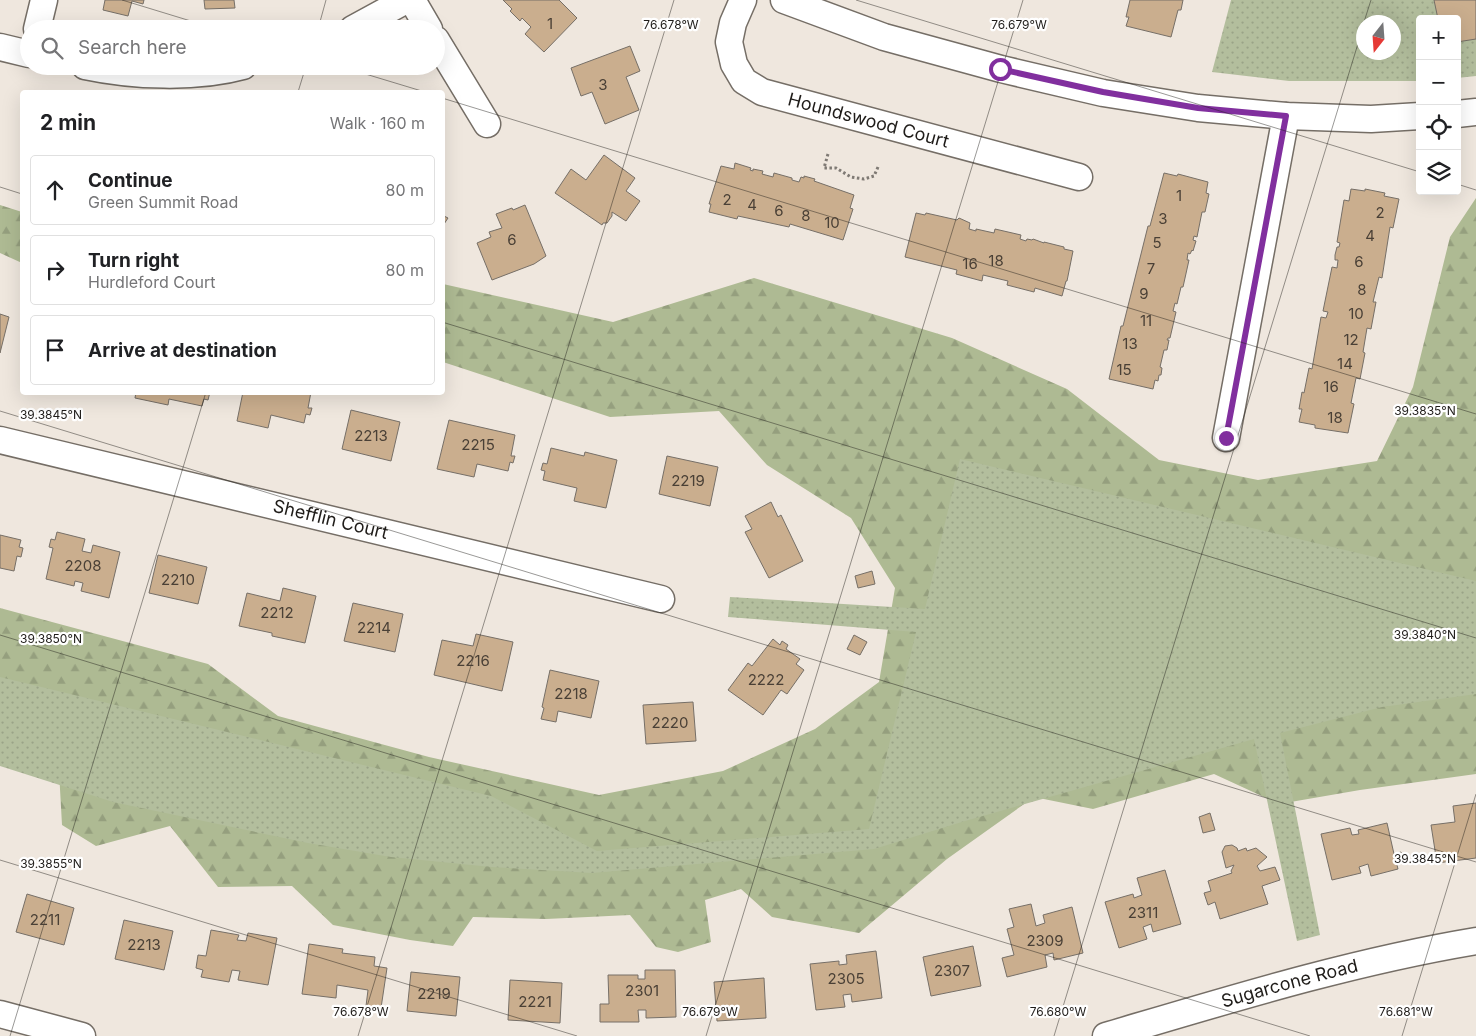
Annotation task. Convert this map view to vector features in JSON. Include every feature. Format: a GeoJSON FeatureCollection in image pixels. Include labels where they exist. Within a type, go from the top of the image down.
{"type":"FeatureCollection","features":[{"type":"Feature","properties":{"kind":"street"},"geometry":{"type":"LineString","coordinates":[[39,20],[44,0]]}},
{"type":"Feature","properties":{"kind":"street"},"geometry":{"type":"LineString","coordinates":[[369,20],[406,0]]}},
{"type":"Feature","properties":{"kind":"street"},"geometry":{"type":"LineString","coordinates":[[412,0],[424,20]]}},
{"type":"Feature","properties":{"kind":"street","name":"Houndswood Court"},"geometry":{"type":"LineString","coordinates":[[744,0],[733,22],[729,42],[734,64],[744,80],[762,92],[1079,177]]}},
{"type":"Feature","properties":{"kind":"street"},"geometry":{"type":"LineString","coordinates":[[784,0],[884,37],[1000,69],[1084,88],[1198,108],[1286,116],[1371,118],[1416,116]]}},
{"type":"Feature","properties":{"kind":"street"},"geometry":{"type":"LineString","coordinates":[[0,47],[20,52]]}},
{"type":"Feature","properties":{"kind":"street"},"geometry":{"type":"LineString","coordinates":[[445,55],[487,124]]}},
{"type":"Feature","properties":{"kind":"street"},"geometry":{"type":"LineString","coordinates":[[1461,114],[1476,112]]}},
{"type":"Feature","properties":{"kind":"street"},"geometry":{"type":"LineString","coordinates":[[1226,438],[1286,116]]}},
{"type":"Feature","properties":{"kind":"street","name":"Shefflin Court"},"geometry":{"type":"LineString","coordinates":[[0,440],[661,599]]}},
{"type":"Feature","properties":{"kind":"street","name":"Sugarcone Road"},"geometry":{"type":"LineString","coordinates":[[1106,1036],[1288,983],[1422,950],[1476,941]]}},
{"type":"Feature","properties":{"kind":"street"},"geometry":{"type":"LineString","coordinates":[[0,1014],[82,1036]]}},
{"type":"Feature","properties":{"kind":"path"},"geometry":{"type":"LineString","coordinates":[[828,154],[824,168],[836,168],[850,177],[864,179],[874,176],[878,167]]}},
{"type":"Feature","properties":{"kind":"green space"},"geometry":{"type":"Polygon","coordinates":[[[1231,0],[1476,0],[1476,76],[1461,78],[1461,15],[1416,15],[1416,81],[1289,81],[1212,72],[1231,0]]]}},
{"type":"Feature","properties":{"kind":"green space"},"geometry":{"type":"Polygon","coordinates":[[[1476,198],[1476,774],[1360,790],[1279,804],[1214,774],[1093,809],[1034,797],[947,859],[859,933],[772,917],[741,889],[705,900],[711,942],[678,952],[656,947],[630,915],[546,919],[473,917],[453,946],[410,940],[333,925],[292,886],[218,887],[170,826],[96,846],[62,825],[59,771],[0,740],[0,608],[208,664],[278,716],[429,757],[599,795],[723,771],[815,729],[879,682],[895,588],[851,518],[767,465],[719,411],[610,417],[445,363],[445,284],[613,322],[754,278],[952,338],[1067,389],[1159,460],[1258,480],[1377,461],[1413,387],[1450,237],[1476,198]]]}},
{"type":"Feature","properties":{"kind":"green space"},"geometry":{"type":"Polygon","coordinates":[[[0,205],[20,211],[20,262],[0,253],[0,205]]]}},
{"type":"Feature","properties":{"kind":"green space"},"geometry":{"type":"Polygon","coordinates":[[[960,459],[1476,581],[1476,694],[1382,707],[1280,733],[1320,935],[1297,941],[1254,739],[965,821],[874,849],[592,873],[492,867],[391,857],[308,843],[113,802],[0,766],[0,677],[491,796],[597,851],[869,829],[916,632],[728,617],[730,597],[925,609],[960,459]]]}},
{"type":"Feature","properties":{"kind":"building"},"geometry":{"type":"Polygon","coordinates":[[[105,0],[144,0],[143,4],[132,1],[128,16],[103,10],[105,0]]]}},
{"type":"Feature","properties":{"kind":"building"},"geometry":{"type":"Polygon","coordinates":[[[204,0],[234,0],[235,8],[205,9],[204,0]]]}},
{"type":"Feature","properties":{"kind":"building"},"geometry":{"type":"Polygon","coordinates":[[[503,0],[559,0],[577,18],[544,52],[525,34],[531,27],[522,18],[520,21],[503,0]]]}},
{"type":"Feature","properties":{"kind":"building"},"geometry":{"type":"Polygon","coordinates":[[[1130,0],[1183,0],[1181,10],[1178,10],[1171,37],[1126,26],[1129,17],[1126,17],[1130,0]]]}},
{"type":"Feature","properties":{"kind":"building"},"geometry":{"type":"Polygon","coordinates":[[[1434,0],[1476,0],[1476,39],[1461,41],[1461,15],[1437,15],[1434,0]]]}},
{"type":"Feature","properties":{"kind":"building"},"geometry":{"type":"Polygon","coordinates":[[[630,46],[640,71],[626,77],[639,110],[605,124],[592,92],[581,96],[571,68],[630,46]]]}},
{"type":"Feature","properties":{"kind":"building"},"geometry":{"type":"Polygon","coordinates":[[[604,155],[635,178],[626,191],[640,201],[626,221],[612,212],[612,216],[607,223],[602,225],[555,193],[571,169],[586,180],[604,155]]]}},
{"type":"Feature","properties":{"kind":"building"},"geometry":{"type":"Polygon","coordinates":[[[735,163],[751,168],[750,170],[753,171],[753,169],[763,171],[762,174],[773,177],[774,173],[799,182],[801,177],[804,178],[804,176],[854,195],[850,208],[853,209],[843,240],[790,224],[789,227],[738,216],[737,219],[709,212],[711,204],[709,204],[721,166],[734,169],[735,163]]]}},
{"type":"Feature","properties":{"kind":"building"},"geometry":{"type":"Polygon","coordinates":[[[1164,173],[1177,176],[1178,174],[1208,182],[1206,193],[1209,194],[1205,212],[1202,212],[1197,237],[1194,236],[1193,240],[1196,241],[1193,251],[1190,254],[1188,253],[1187,260],[1189,260],[1183,287],[1181,287],[1177,304],[1175,303],[1173,311],[1176,312],[1170,338],[1167,340],[1169,340],[1167,350],[1164,350],[1160,367],[1162,368],[1161,375],[1159,375],[1158,381],[1155,380],[1153,389],[1109,379],[1121,326],[1123,326],[1148,226],[1150,226],[1164,173]]]}},
{"type":"Feature","properties":{"kind":"building"},"geometry":{"type":"Polygon","coordinates":[[[1351,189],[1365,191],[1365,189],[1385,193],[1384,196],[1399,199],[1393,228],[1390,227],[1382,278],[1379,277],[1373,302],[1376,302],[1371,329],[1367,328],[1360,379],[1356,378],[1351,403],[1354,404],[1348,433],[1315,428],[1315,425],[1299,422],[1302,409],[1299,409],[1309,368],[1312,369],[1321,317],[1326,318],[1328,312],[1323,311],[1332,267],[1337,268],[1338,260],[1335,260],[1335,255],[1340,243],[1337,242],[1344,200],[1349,201],[1351,189]]]}},
{"type":"Feature","properties":{"kind":"building"},"geometry":{"type":"Polygon","coordinates":[[[525,205],[546,256],[534,264],[492,280],[477,243],[491,237],[489,232],[502,228],[496,214],[525,205]]]}},
{"type":"Feature","properties":{"kind":"building"},"geometry":{"type":"Polygon","coordinates":[[[916,213],[925,215],[926,213],[957,220],[959,218],[970,223],[969,229],[994,233],[995,229],[1021,235],[1020,239],[1026,241],[1027,239],[1033,239],[1073,251],[1062,296],[1035,288],[1034,292],[1007,285],[1008,281],[983,275],[982,281],[956,274],[957,270],[905,257],[916,213]]]}},
{"type":"Feature","properties":{"kind":"building"},"geometry":{"type":"Polygon","coordinates":[[[0,314],[9,317],[0,353],[0,314]]]}},
{"type":"Feature","properties":{"kind":"building"},"geometry":{"type":"Polygon","coordinates":[[[136,395],[209,395],[208,400],[204,399],[202,406],[169,399],[168,405],[135,398],[136,395]]]}},
{"type":"Feature","properties":{"kind":"building"},"geometry":{"type":"Polygon","coordinates":[[[242,395],[310,395],[308,408],[312,408],[310,415],[306,414],[304,423],[271,415],[268,428],[237,421],[242,395]]]}},
{"type":"Feature","properties":{"kind":"building"},"geometry":{"type":"Polygon","coordinates":[[[351,410],[400,422],[391,461],[342,449],[351,410]]]}},
{"type":"Feature","properties":{"kind":"building"},"geometry":{"type":"Polygon","coordinates":[[[449,420],[515,435],[511,456],[515,456],[513,463],[510,462],[508,471],[477,464],[474,477],[437,469],[449,420]]]}},
{"type":"Feature","properties":{"kind":"building"},"geometry":{"type":"Polygon","coordinates":[[[551,448],[584,456],[585,452],[617,460],[606,508],[574,501],[577,488],[543,480],[545,471],[541,470],[543,463],[547,464],[551,448]]]}},
{"type":"Feature","properties":{"kind":"building"},"geometry":{"type":"Polygon","coordinates":[[[667,456],[718,467],[710,506],[659,494],[667,456]]]}},
{"type":"Feature","properties":{"kind":"building"},"geometry":{"type":"Polygon","coordinates":[[[771,502],[778,517],[781,515],[803,561],[769,578],[745,532],[752,529],[745,516],[771,502]]]}},
{"type":"Feature","properties":{"kind":"building"},"geometry":{"type":"Polygon","coordinates":[[[57,532],[85,539],[82,551],[91,553],[93,545],[120,552],[109,598],[81,591],[83,583],[75,581],[74,586],[46,579],[53,548],[49,547],[51,539],[55,540],[57,532]]]}},
{"type":"Feature","properties":{"kind":"building"},"geometry":{"type":"Polygon","coordinates":[[[0,535],[21,540],[19,547],[23,548],[21,557],[17,556],[14,571],[0,568],[0,535]]]}},
{"type":"Feature","properties":{"kind":"building"},"geometry":{"type":"Polygon","coordinates":[[[158,555],[207,567],[198,604],[149,593],[158,555]]]}},
{"type":"Feature","properties":{"kind":"building"},"geometry":{"type":"Polygon","coordinates":[[[872,571],[875,584],[858,588],[855,576],[872,571]]]}},
{"type":"Feature","properties":{"kind":"building"},"geometry":{"type":"Polygon","coordinates":[[[283,588],[316,596],[305,643],[239,626],[247,593],[280,601],[283,588]]]}},
{"type":"Feature","properties":{"kind":"building"},"geometry":{"type":"Polygon","coordinates":[[[353,603],[403,614],[395,652],[344,641],[353,603]]]}},
{"type":"Feature","properties":{"kind":"building"},"geometry":{"type":"Polygon","coordinates":[[[476,634],[513,642],[502,691],[434,675],[442,640],[473,646],[476,634]]]}},
{"type":"Feature","properties":{"kind":"building"},"geometry":{"type":"Polygon","coordinates":[[[854,635],[867,642],[860,655],[847,649],[854,635]]]}},
{"type":"Feature","properties":{"kind":"building"},"geometry":{"type":"Polygon","coordinates":[[[773,639],[780,645],[782,641],[788,645],[786,649],[800,659],[796,664],[804,670],[787,694],[781,690],[763,715],[728,690],[748,663],[752,666],[773,639]]]}},
{"type":"Feature","properties":{"kind":"building"},"geometry":{"type":"Polygon","coordinates":[[[550,670],[599,681],[591,718],[558,711],[556,722],[541,719],[550,670]]]}},
{"type":"Feature","properties":{"kind":"building"},"geometry":{"type":"Polygon","coordinates":[[[693,702],[696,741],[646,744],[643,705],[693,702]]]}},
{"type":"Feature","properties":{"kind":"building"},"geometry":{"type":"Polygon","coordinates":[[[1476,803],[1476,858],[1437,863],[1431,825],[1455,822],[1453,806],[1476,803]]]}},
{"type":"Feature","properties":{"kind":"building"},"geometry":{"type":"Polygon","coordinates":[[[1210,813],[1215,830],[1203,833],[1199,817],[1210,813]]]}},
{"type":"Feature","properties":{"kind":"building"},"geometry":{"type":"Polygon","coordinates":[[[1387,823],[1394,854],[1401,852],[1403,859],[1396,861],[1398,869],[1371,876],[1368,864],[1359,867],[1361,873],[1332,880],[1321,834],[1350,828],[1352,835],[1359,834],[1358,830],[1387,823]]]}},
{"type":"Feature","properties":{"kind":"building"},"geometry":{"type":"Polygon","coordinates":[[[1232,845],[1238,851],[1246,848],[1247,851],[1256,848],[1267,857],[1257,866],[1260,871],[1275,867],[1280,880],[1262,886],[1268,904],[1220,919],[1215,902],[1208,905],[1204,893],[1211,891],[1208,881],[1232,873],[1234,865],[1226,868],[1222,852],[1225,846],[1232,845]]]}},
{"type":"Feature","properties":{"kind":"building"},"geometry":{"type":"Polygon","coordinates":[[[1165,870],[1181,924],[1153,932],[1151,924],[1143,927],[1147,939],[1119,948],[1105,902],[1133,894],[1134,898],[1142,895],[1137,878],[1165,870]]]}},
{"type":"Feature","properties":{"kind":"building"},"geometry":{"type":"Polygon","coordinates":[[[27,894],[74,908],[64,945],[16,932],[27,894]]]}},
{"type":"Feature","properties":{"kind":"building"},"geometry":{"type":"Polygon","coordinates":[[[1031,904],[1036,926],[1045,923],[1043,915],[1072,907],[1083,953],[1054,960],[1053,953],[1045,955],[1047,967],[1007,977],[1002,958],[1014,955],[1007,929],[1014,927],[1009,909],[1031,904]]]}},
{"type":"Feature","properties":{"kind":"building"},"geometry":{"type":"Polygon","coordinates":[[[124,920],[173,931],[164,970],[115,959],[124,920]]]}},
{"type":"Feature","properties":{"kind":"building"},"geometry":{"type":"Polygon","coordinates":[[[211,930],[239,935],[237,940],[246,941],[248,933],[277,938],[268,985],[238,980],[240,971],[232,970],[229,982],[201,977],[203,970],[196,968],[198,955],[206,956],[211,930]]]}},
{"type":"Feature","properties":{"kind":"building"},"geometry":{"type":"Polygon","coordinates":[[[309,944],[343,949],[342,953],[375,957],[374,966],[387,968],[381,1008],[366,1006],[368,990],[337,985],[336,998],[302,994],[309,944]]]}},
{"type":"Feature","properties":{"kind":"building"},"geometry":{"type":"Polygon","coordinates":[[[973,946],[981,986],[931,996],[923,957],[973,946]]]}},
{"type":"Feature","properties":{"kind":"building"},"geometry":{"type":"Polygon","coordinates":[[[876,951],[882,998],[852,1002],[851,994],[843,995],[845,1007],[816,1010],[810,964],[839,961],[839,965],[847,964],[846,955],[876,951]]]}},
{"type":"Feature","properties":{"kind":"building"},"geometry":{"type":"Polygon","coordinates":[[[645,970],[675,970],[676,1017],[646,1018],[646,1010],[638,1010],[639,1022],[600,1022],[600,1004],[609,1004],[608,975],[638,975],[638,979],[645,979],[645,970]]]}},
{"type":"Feature","properties":{"kind":"building"},"geometry":{"type":"Polygon","coordinates":[[[411,972],[460,977],[456,1016],[407,1011],[411,972]]]}},
{"type":"Feature","properties":{"kind":"building"},"geometry":{"type":"Polygon","coordinates":[[[764,978],[766,1018],[717,1021],[714,982],[764,978]]]}},
{"type":"Feature","properties":{"kind":"building"},"geometry":{"type":"Polygon","coordinates":[[[510,980],[562,983],[560,1023],[508,1020],[510,980]]]}},
{"type":"Feature","properties":{"kind":"route"},"geometry":{"type":"LineString","coordinates":[[1000,69],[1103,92],[1198,108],[1286,116],[1226,438]]}}]}
